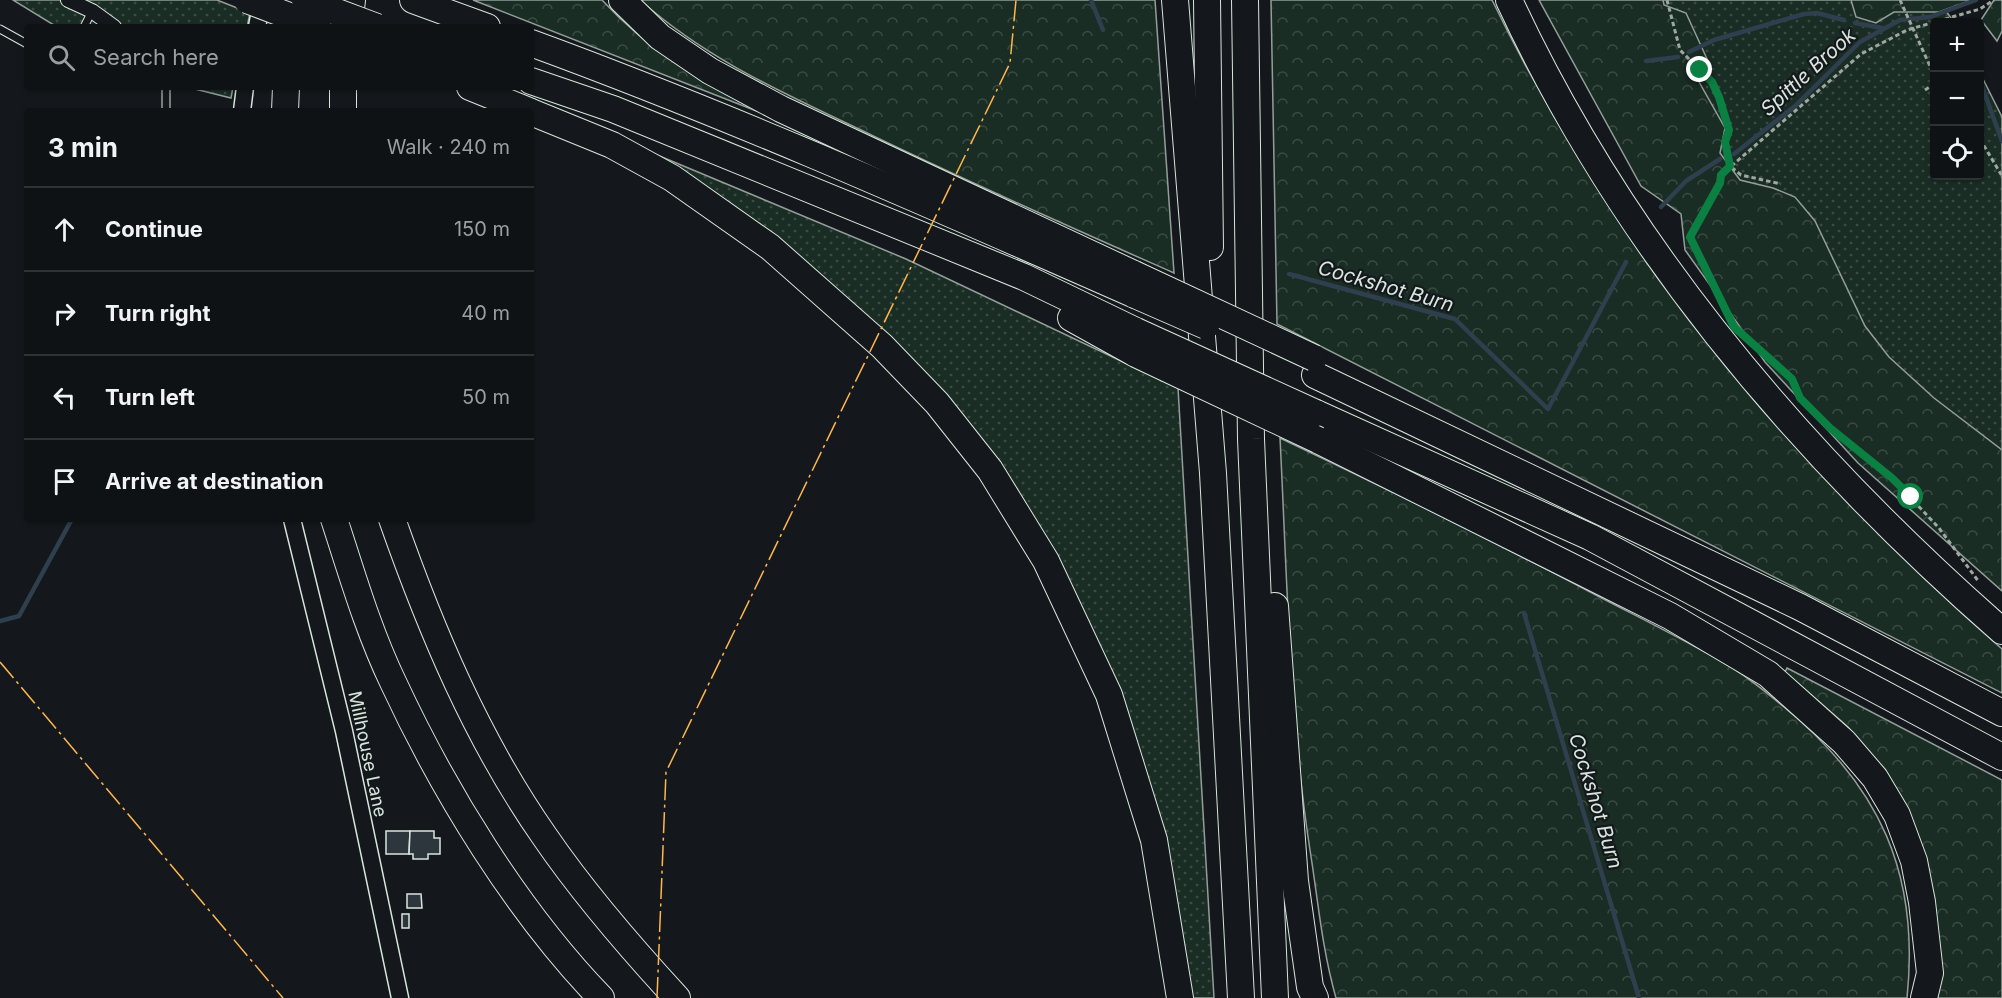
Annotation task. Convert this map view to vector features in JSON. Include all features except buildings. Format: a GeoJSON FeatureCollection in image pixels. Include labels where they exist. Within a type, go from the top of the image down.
{"type":"FeatureCollection","features":[{"type":"Feature","properties":{"kind":"highway"},"geometry":{"type":"LineString","coordinates":[[247,0],[310,24]]}},
{"type":"Feature","properties":{"kind":"highway"},"geometry":{"type":"LineString","coordinates":[[291,24],[295,0]]}},
{"type":"Feature","properties":{"kind":"highway"},"geometry":{"type":"LineString","coordinates":[[305,0],[369,24]]}},
{"type":"Feature","properties":{"kind":"highway"},"geometry":{"type":"LineString","coordinates":[[349,24],[352,0]]}},
{"type":"Feature","properties":{"kind":"highway"},"geometry":{"type":"LineString","coordinates":[[413,0],[479,24]]}},
{"type":"Feature","properties":{"kind":"highway"},"geometry":{"type":"LineString","coordinates":[[622,0],[660,36],[710,71],[792,114],[1135,284],[1315,367],[1439,433],[1789,602],[2002,713]]}},
{"type":"Feature","properties":{"kind":"highway"},"geometry":{"type":"LineString","coordinates":[[1175,0],[1213,473],[1241,998]]}},
{"type":"Feature","properties":{"kind":"highway"},"geometry":{"type":"LineString","coordinates":[[1207,0],[1213,473]]}},
{"type":"Feature","properties":{"kind":"highway"},"geometry":{"type":"LineString","coordinates":[[1245,0],[1251,439],[1275,998]]}},
{"type":"Feature","properties":{"kind":"highway"},"geometry":{"type":"LineString","coordinates":[[1509,0],[1568,113],[1634,220],[1706,320],[1790,422],[1860,498],[1939,576],[2002,631]]}},
{"type":"Feature","properties":{"kind":"highway"},"geometry":{"type":"LineString","coordinates":[[534,44],[639,82],[903,193],[1135,284]]}},
{"type":"Feature","properties":{"kind":"highway"},"geometry":{"type":"LineString","coordinates":[[534,82],[613,109],[936,243],[1136,343],[1318,440],[1670,616],[1768,674],[1844,742],[1875,778],[1897,815],[1914,861],[1922,902],[1930,973],[1924,998]]}},
{"type":"Feature","properties":{"kind":"highway"},"geometry":{"type":"LineString","coordinates":[[285,108],[286,90]]}},
{"type":"Feature","properties":{"kind":"highway"},"geometry":{"type":"LineString","coordinates":[[343,90],[343,108]]}},
{"type":"Feature","properties":{"kind":"highway"},"geometry":{"type":"LineString","coordinates":[[478,90],[522,108]]}},
{"type":"Feature","properties":{"kind":"highway"},"geometry":{"type":"LineString","coordinates":[[534,113],[612,145],[672,178],[770,247],[882,346],[944,412],[990,470],[1046,561],[1109,695],[1154,840],[1179,998]]}},
{"type":"Feature","properties":{"kind":"highway"},"geometry":{"type":"LineString","coordinates":[[1136,343],[1316,413],[1590,537],[2002,757]]}},
{"type":"Feature","properties":{"kind":"highway"},"geometry":{"type":"LineString","coordinates":[[1251,439],[1276,614],[1295,881],[1310,987],[1315,998]]}},
{"type":"Feature","properties":{"kind":"highway"},"geometry":{"type":"LineString","coordinates":[[335,522],[368,622],[392,682],[424,743],[474,829],[518,895],[552,941],[601,998]]}},
{"type":"Feature","properties":{"kind":"highway"},"geometry":{"type":"LineString","coordinates":[[393,522],[418,592],[460,691],[499,763],[544,837],[622,938],[677,998]]}},
{"type":"Feature","properties":{"kind":"street"},"geometry":{"type":"LineString","coordinates":[[68,0],[92,11],[110,24]]}},
{"type":"Feature","properties":{"kind":"street"},"geometry":{"type":"LineString","coordinates":[[258,24],[262,0]]}},
{"type":"Feature","properties":{"kind":"street"},"geometry":{"type":"LineString","coordinates":[[242,108],[245,90]]}},
{"type":"Feature","properties":{"kind":"street","name":"Millhouse Lane"},"geometry":{"type":"LineString","coordinates":[[293,522],[344,731],[400,998]]}},
{"type":"Feature","properties":{"kind":"lane"},"geometry":{"type":"LineString","coordinates":[[86,24],[92,11]]}},
{"type":"Feature","properties":{"kind":"lane"},"geometry":{"type":"LineString","coordinates":[[0,29],[24,42]]}},
{"type":"Feature","properties":{"kind":"lane"},"geometry":{"type":"LineString","coordinates":[[166,90],[166,108]]}},
{"type":"Feature","properties":{"kind":"path"},"geometry":{"type":"LineString","coordinates":[[1667,0],[1680,50],[1712,82],[1719,97],[1729,130],[1725,142],[1730,166],[1741,175],[1781,184]]}},
{"type":"Feature","properties":{"kind":"path"},"geometry":{"type":"LineString","coordinates":[[1900,0],[1934,72]]}},
{"type":"Feature","properties":{"kind":"path"},"geometry":{"type":"LineString","coordinates":[[1729,317],[1690,237],[1720,183],[1721,175],[1862,54],[1912,27],[1980,9],[1994,0]]}},
{"type":"Feature","properties":{"kind":"path"},"geometry":{"type":"LineString","coordinates":[[1925,90],[1930,87]]}},
{"type":"Feature","properties":{"kind":"path"},"geometry":{"type":"LineString","coordinates":[[1984,146],[2002,176]]}},
{"type":"Feature","properties":{"kind":"path"},"geometry":{"type":"LineString","coordinates":[[1750,342],[1792,379],[1800,398],[1830,428],[1892,478],[1939,528],[1984,588]]}},
{"type":"Feature","properties":{"kind":"green space"},"geometry":{"type":"Polygon","coordinates":[[[13,0],[217,0],[250,13],[248,24],[52,24],[13,0]]]}},
{"type":"Feature","properties":{"kind":"green space"},"geometry":{"type":"Polygon","coordinates":[[[473,0],[602,0],[637,34],[675,63],[759,112],[473,0]]]}},
{"type":"Feature","properties":{"kind":"green space"},"geometry":{"type":"Polygon","coordinates":[[[640,0],[1155,0],[1174,273],[976,185],[773,87],[717,57],[665,21],[640,0]]]}},
{"type":"Feature","properties":{"kind":"green space"},"geometry":{"type":"Polygon","coordinates":[[[1271,0],[1492,0],[1541,93],[1594,182],[1652,268],[1714,350],[1780,430],[1851,506],[1925,579],[2002,649],[2002,693],[1277,324],[1271,0]]]}},
{"type":"Feature","properties":{"kind":"green space"},"geometry":{"type":"Polygon","coordinates":[[[1539,0],[1663,0],[1664,5],[1686,13],[1708,61],[1694,73],[1725,128],[1720,153],[1740,180],[1773,188],[1795,197],[1815,221],[1865,326],[1889,357],[1934,398],[2002,450],[2002,591],[1858,463],[1765,362],[1685,250],[1681,214],[1641,186],[1539,0]]]}},
{"type":"Feature","properties":{"kind":"green space"},"geometry":{"type":"Polygon","coordinates":[[[1620,0],[1938,0],[1951,18],[1930,18],[1930,180],[1984,180],[1984,81],[2002,117],[2002,514],[1775,266],[1620,0]]]}},
{"type":"Feature","properties":{"kind":"green space"},"geometry":{"type":"Polygon","coordinates":[[[1851,0],[1972,0],[1939,12],[1894,12],[1876,23],[1856,17],[1851,0]]]}},
{"type":"Feature","properties":{"kind":"green space"},"geometry":{"type":"Polygon","coordinates":[[[1994,0],[2002,0],[2002,31],[1997,41],[1984,24],[1982,18],[1994,0]]]}},
{"type":"Feature","properties":{"kind":"green space"},"geometry":{"type":"Polygon","coordinates":[[[199,90],[232,90],[231,98],[199,90]]]}},
{"type":"Feature","properties":{"kind":"green space"},"geometry":{"type":"Polygon","coordinates":[[[626,142],[906,259],[1178,388],[1214,998],[1188,998],[1131,733],[952,409],[626,142]]]}},
{"type":"Feature","properties":{"kind":"green space"},"geometry":{"type":"Polygon","coordinates":[[[1280,438],[1477,534],[1677,637],[1734,669],[1784,707],[1846,768],[1869,801],[1886,836],[1899,872],[1907,911],[1909,953],[1907,998],[1336,998],[1321,924],[1297,748],[1280,438]]]}},
{"type":"Feature","properties":{"kind":"green space"},"geometry":{"type":"Polygon","coordinates":[[[1787,668],[2002,780],[2002,998],[1933,998],[1884,770],[1848,727],[1785,672],[1787,668]]]}},
{"type":"Feature","properties":{"kind":"waterway","name":"Cockshot Burn"},"geometry":{"type":"LineString","coordinates":[[1091,0],[1103,30]]}},
{"type":"Feature","properties":{"kind":"waterway","name":"Spittle Brook"},"geometry":{"type":"LineString","coordinates":[[1734,154],[1795,106],[1860,42],[1900,20],[1930,17],[1976,0]]}},
{"type":"Feature","properties":{"kind":"waterway"},"geometry":{"type":"LineString","coordinates":[[1689,52],[1714,40],[1804,14],[1817,13],[1844,20]]}},
{"type":"Feature","properties":{"kind":"waterway"},"geometry":{"type":"LineString","coordinates":[[1855,23],[1882,28]]}},
{"type":"Feature","properties":{"kind":"waterway"},"geometry":{"type":"LineString","coordinates":[[1646,61],[1678,57]]}},
{"type":"Feature","properties":{"kind":"waterway"},"geometry":{"type":"LineString","coordinates":[[1984,92],[2002,141]]}},
{"type":"Feature","properties":{"kind":"waterway","name":"Spittle Brook"},"geometry":{"type":"LineString","coordinates":[[1661,207],[1686,181],[1720,159]]}},
{"type":"Feature","properties":{"kind":"waterway","name":"Cockshot Burn"},"geometry":{"type":"LineString","coordinates":[[1289,274],[1455,319],[1548,409],[1626,262]]}},
{"type":"Feature","properties":{"kind":"waterway"},"geometry":{"type":"LineString","coordinates":[[0,621],[19,616],[70,522]]}},
{"type":"Feature","properties":{"kind":"waterway","name":"Cockshot Burn"},"geometry":{"type":"LineString","coordinates":[[1524,613],[1639,998]]}},
{"type":"Feature","properties":{"kind":"power"},"geometry":{"type":"LineString","coordinates":[[657,998],[666,772],[1010,63],[1016,0]]}},
{"type":"Feature","properties":{"kind":"power"},"geometry":{"type":"LineString","coordinates":[[0,662],[283,998]]}},
{"type":"Feature","properties":{"kind":"route"},"geometry":{"type":"LineString","coordinates":[[1700,70],[1712,82],[1719,97],[1729,130],[1725,142],[1730,166],[1721,175],[1720,183],[1690,237],[1734,327],[1792,379],[1800,398],[1830,428],[1892,478],[1911,497]]}}]}
